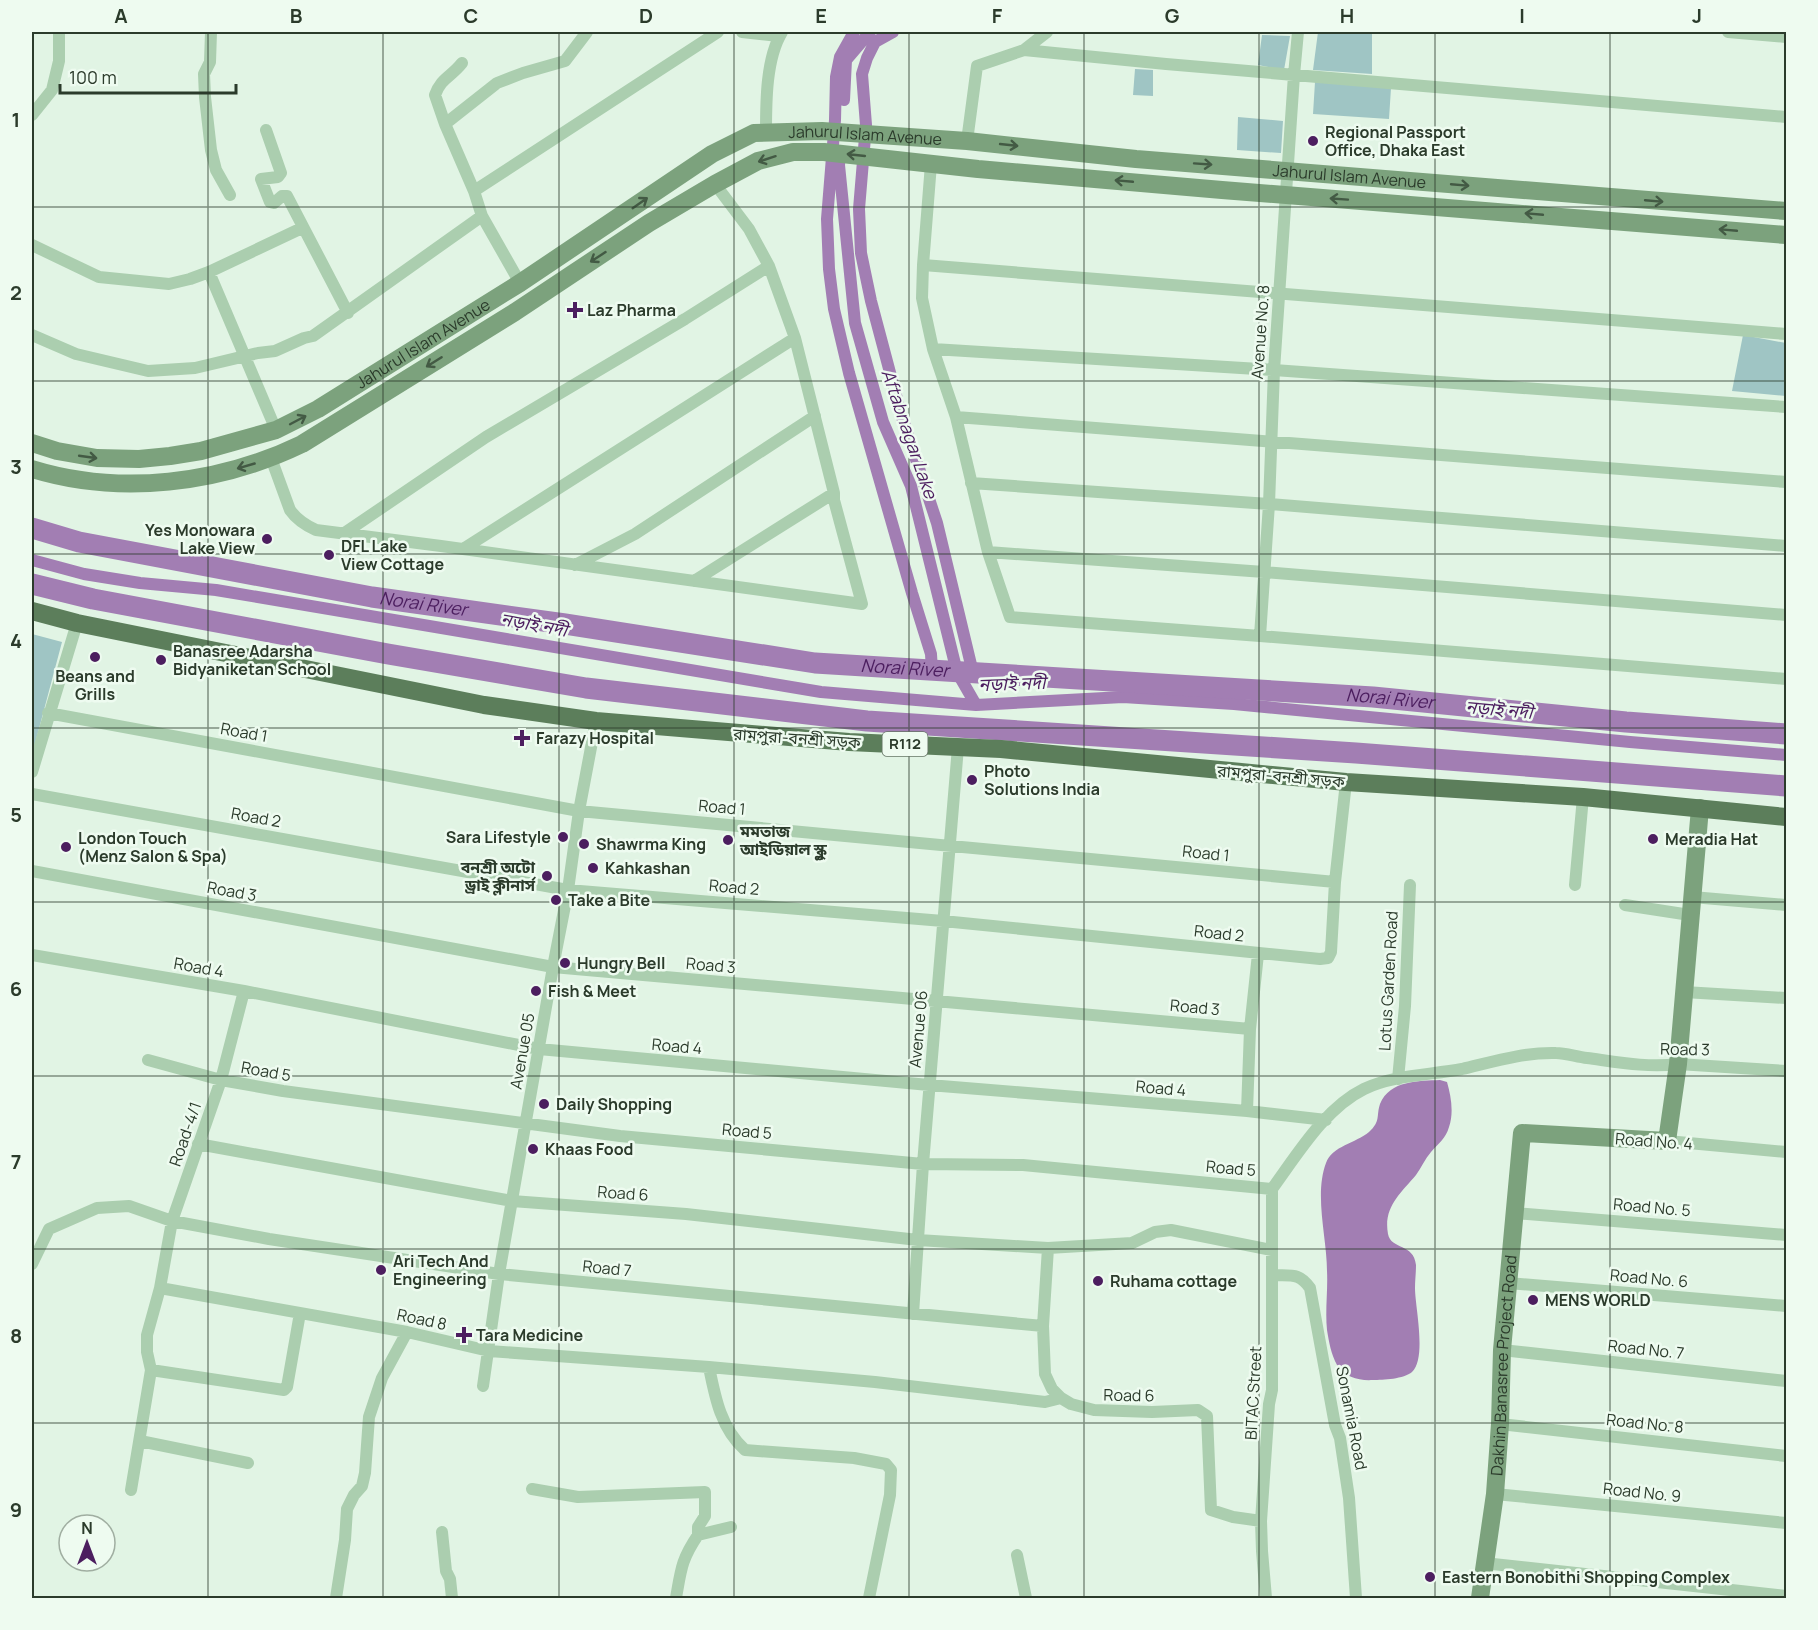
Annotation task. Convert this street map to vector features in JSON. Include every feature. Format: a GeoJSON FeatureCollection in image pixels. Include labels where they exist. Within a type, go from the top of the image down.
{"type":"FeatureCollection","features":[{"type":"Feature","properties":{"kind":"main road","name":"রামপুরা-বনশ্রী সড়ক"},"geometry":{"type":"LineString","coordinates":[[32,611],[77,623],[484,705],[596,721],[849,742],[1001,749],[1346,782],[1583,797],[1786,817]]}},
{"type":"Feature","properties":{"kind":"street"},"geometry":{"type":"LineString","coordinates":[[32,115],[52,90],[59,61],[59,32]]}},
{"type":"Feature","properties":{"kind":"street"},"geometry":{"type":"LineString","coordinates":[[211,32],[210,62],[204,74],[207,118],[216,170],[230,195]]}},
{"type":"Feature","properties":{"kind":"street"},"geometry":{"type":"LineString","coordinates":[[445,124],[497,83],[566,61],[587,32]]}},
{"type":"Feature","properties":{"kind":"street"},"geometry":{"type":"LineString","coordinates":[[474,191],[718,32]]}},
{"type":"Feature","properties":{"kind":"street"},"geometry":{"type":"LineString","coordinates":[[742,32],[781,34],[772,58],[766,101],[766,132]]}},
{"type":"Feature","properties":{"kind":"street"},"geometry":{"type":"LineString","coordinates":[[968,141],[977,66],[1024,50],[1047,32]]}},
{"type":"Feature","properties":{"kind":"street","name":"Avenue No. 8"},"geometry":{"type":"LineString","coordinates":[[1260,636],[1269,504],[1274,370],[1298,32]]}},
{"type":"Feature","properties":{"kind":"street"},"geometry":{"type":"LineString","coordinates":[[1728,32],[1786,37]]}},
{"type":"Feature","properties":{"kind":"street"},"geometry":{"type":"LineString","coordinates":[[1024,50],[1786,117]]}},
{"type":"Feature","properties":{"kind":"street"},"geometry":{"type":"LineString","coordinates":[[462,63],[455,73],[439,83],[435,95],[482,216],[520,283]]}},
{"type":"Feature","properties":{"kind":"street"},"geometry":{"type":"LineString","coordinates":[[266,130],[280,173],[278,177],[261,179],[270,202],[287,196],[348,312]]}},
{"type":"Feature","properties":{"kind":"street","name":"Jahurul Islam Avenue"},"geometry":{"type":"LineString","coordinates":[[32,444],[86,457],[114,460],[139,459],[201,451],[276,430],[318,409],[520,283],[712,154],[754,133],[822,131],[968,141],[1136,159],[1786,212]]}},
{"type":"Feature","properties":{"kind":"street","name":"Jahurul Islam Avenue"},"geometry":{"type":"LineString","coordinates":[[32,469],[51,475],[100,483],[143,484],[202,476],[271,458],[302,444],[515,312],[649,223],[715,184],[766,158],[793,152],[824,152],[931,164],[1287,195],[1786,235]]}},
{"type":"Feature","properties":{"kind":"street"},"geometry":{"type":"LineString","coordinates":[[931,164],[922,298],[933,349],[956,417],[988,552],[1010,617],[1786,679]]}},
{"type":"Feature","properties":{"kind":"street"},"geometry":{"type":"LineString","coordinates":[[271,458],[290,510],[295,517],[316,530],[862,604],[795,338],[769,266],[749,229],[715,184]]}},
{"type":"Feature","properties":{"kind":"street"},"geometry":{"type":"LineString","coordinates":[[32,335],[76,354],[148,370],[195,368],[275,351],[313,336],[482,216]]}},
{"type":"Feature","properties":{"kind":"street"},"geometry":{"type":"LineString","coordinates":[[32,246],[99,277],[169,284],[209,272],[302,228]]}},
{"type":"Feature","properties":{"kind":"street"},"geometry":{"type":"LineString","coordinates":[[923,265],[1786,334]]}},
{"type":"Feature","properties":{"kind":"street"},"geometry":{"type":"LineString","coordinates":[[343,534],[486,437],[685,319],[769,266]]}},
{"type":"Feature","properties":{"kind":"street"},"geometry":{"type":"LineString","coordinates":[[209,272],[276,430]]}},
{"type":"Feature","properties":{"kind":"street"},"geometry":{"type":"LineString","coordinates":[[463,549],[795,338]]}},
{"type":"Feature","properties":{"kind":"street"},"geometry":{"type":"LineString","coordinates":[[933,349],[1274,370],[1786,407]]}},
{"type":"Feature","properties":{"kind":"street"},"geometry":{"type":"LineString","coordinates":[[575,565],[635,534],[815,416]]}},
{"type":"Feature","properties":{"kind":"street"},"geometry":{"type":"LineString","coordinates":[[956,417],[1786,482]]}},
{"type":"Feature","properties":{"kind":"street"},"geometry":{"type":"LineString","coordinates":[[971,483],[1269,504],[1786,546]]}},
{"type":"Feature","properties":{"kind":"street"},"geometry":{"type":"LineString","coordinates":[[694,581],[834,493]]}},
{"type":"Feature","properties":{"kind":"street"},"geometry":{"type":"LineString","coordinates":[[988,552],[1786,615]]}},
{"type":"Feature","properties":{"kind":"street"},"geometry":{"type":"LineString","coordinates":[[32,772],[77,623]]}},
{"type":"Feature","properties":{"kind":"street","name":"Road 1"},"geometry":{"type":"LineString","coordinates":[[48,713],[579,811],[1335,882]]}},
{"type":"Feature","properties":{"kind":"street","name":"Avenue 05"},"geometry":{"type":"LineString","coordinates":[[483,1386],[499,1274],[596,721]]}},
{"type":"Feature","properties":{"kind":"street","name":"Avenue 06"},"geometry":{"type":"LineString","coordinates":[[914,1314],[929,1085],[958,747]]}},
{"type":"Feature","properties":{"kind":"street"},"geometry":{"type":"LineString","coordinates":[[1335,882],[1346,782]]}},
{"type":"Feature","properties":{"kind":"street","name":"Road 2"},"geometry":{"type":"LineString","coordinates":[[32,794],[568,890],[943,921],[1320,959],[1328,958],[1331,952],[1335,882]]}},
{"type":"Feature","properties":{"kind":"street"},"geometry":{"type":"LineString","coordinates":[[1575,885],[1583,797]]}},
{"type":"Feature","properties":{"kind":"street"},"geometry":{"type":"LineString","coordinates":[[1667,1142],[1678,1064],[1700,808]]}},
{"type":"Feature","properties":{"kind":"street","name":"Road 3"},"geometry":{"type":"LineString","coordinates":[[32,871],[553,967],[1250,1029]]}},
{"type":"Feature","properties":{"kind":"street","name":"Lotus Garden Road"},"geometry":{"type":"LineString","coordinates":[[1398,1079],[1405,1006],[1410,885]]}},
{"type":"Feature","properties":{"kind":"street"},"geometry":{"type":"LineString","coordinates":[[1625,905],[1786,905]]}},
{"type":"Feature","properties":{"kind":"street"},"geometry":{"type":"LineString","coordinates":[[1247,1111],[1250,1029],[1258,954]]}},
{"type":"Feature","properties":{"kind":"street","name":"Road 4"},"geometry":{"type":"LineString","coordinates":[[32,955],[244,991],[538,1049],[929,1085],[1247,1111],[1326,1120]]}},
{"type":"Feature","properties":{"kind":"street","name":"Road-4/1"},"geometry":{"type":"LineString","coordinates":[[131,1490],[151,1370],[147,1352],[147,1335],[163,1289],[172,1221],[221,1080],[244,991]]}},
{"type":"Feature","properties":{"kind":"street"},"geometry":{"type":"LineString","coordinates":[[1684,992],[1786,998]]}},
{"type":"Feature","properties":{"kind":"street","name":"Road 3"},"geometry":{"type":"LineString","coordinates":[[1272,1189],[1295,1155],[1343,1103],[1364,1089],[1398,1079],[1438,1074],[1518,1056],[1544,1053],[1627,1063],[1786,1071]]}},
{"type":"Feature","properties":{"kind":"street","name":"Road 5"},"geometry":{"type":"LineString","coordinates":[[148,1060],[221,1080],[283,1091],[620,1136],[923,1164],[1023,1165],[1272,1189]]}},
{"type":"Feature","properties":{"kind":"street","name":"Road No. 4"},"geometry":{"type":"LineString","coordinates":[[1522,1133],[1786,1152]]}},
{"type":"Feature","properties":{"kind":"street","name":"Dakhin Banasree Project Road"},"geometry":{"type":"LineString","coordinates":[[1480,1599],[1495,1494],[1502,1350],[1522,1133]]}},
{"type":"Feature","properties":{"kind":"street","name":"Road 6"},"geometry":{"type":"LineString","coordinates":[[198,1144],[512,1201],[686,1214],[918,1240],[1048,1248],[1132,1243],[1155,1232],[1171,1230],[1272,1250]]}},
{"type":"Feature","properties":{"kind":"street","name":"BITAC Street"},"geometry":{"type":"LineString","coordinates":[[1266,1599],[1261,1521],[1269,1404],[1272,1390],[1272,1189]]}},
{"type":"Feature","properties":{"kind":"street","name":"Road 7"},"geometry":{"type":"LineString","coordinates":[[32,1264],[49,1229],[97,1208],[129,1206],[172,1221],[269,1239],[499,1274],[1043,1326]]}},
{"type":"Feature","properties":{"kind":"street","name":"Road No. 5"},"geometry":{"type":"LineString","coordinates":[[1514,1213],[1786,1234]]}},
{"type":"Feature","properties":{"kind":"street"},"geometry":{"type":"LineString","coordinates":[[1048,1248],[1043,1326],[1045,1374],[1052,1389],[1061,1398]]}},
{"type":"Feature","properties":{"kind":"street","name":"Sonamia Road"},"geometry":{"type":"LineString","coordinates":[[1272,1275],[1295,1276],[1304,1279],[1311,1288],[1335,1425],[1340,1438],[1349,1498],[1356,1599]]}},
{"type":"Feature","properties":{"kind":"street","name":"Road No. 6"},"geometry":{"type":"LineString","coordinates":[[1508,1283],[1786,1306]]}},
{"type":"Feature","properties":{"kind":"street","name":"Road 8"},"geometry":{"type":"LineString","coordinates":[[163,1289],[407,1332],[489,1351],[876,1382],[1045,1402],[1061,1398]]}},
{"type":"Feature","properties":{"kind":"street"},"geometry":{"type":"LineString","coordinates":[[151,1370],[284,1390],[287,1387],[300,1313]]}},
{"type":"Feature","properties":{"kind":"street"},"geometry":{"type":"LineString","coordinates":[[336,1599],[347,1509],[362,1486],[365,1473],[369,1417],[382,1378],[407,1332]]}},
{"type":"Feature","properties":{"kind":"street","name":"Road No. 7"},"geometry":{"type":"LineString","coordinates":[[1502,1350],[1786,1381]]}},
{"type":"Feature","properties":{"kind":"street"},"geometry":{"type":"LineString","coordinates":[[709,1367],[715,1398],[729,1431],[735,1441],[745,1449],[854,1458],[885,1464],[891,1470],[890,1496],[869,1599]]}},
{"type":"Feature","properties":{"kind":"street","name":"Road 6"},"geometry":{"type":"LineString","coordinates":[[1061,1398],[1071,1404],[1094,1410],[1152,1412],[1198,1410],[1207,1416],[1211,1510],[1233,1517],[1261,1521]]}},
{"type":"Feature","properties":{"kind":"street","name":"Road No. 8"},"geometry":{"type":"LineString","coordinates":[[1500,1424],[1786,1456]]}},
{"type":"Feature","properties":{"kind":"street"},"geometry":{"type":"LineString","coordinates":[[140,1441],[248,1463]]}},
{"type":"Feature","properties":{"kind":"street"},"geometry":{"type":"LineString","coordinates":[[532,1489],[578,1497],[705,1492],[705,1516],[698,1527],[698,1535],[683,1560],[676,1599]]}},
{"type":"Feature","properties":{"kind":"street","name":"Road No. 9"},"geometry":{"type":"LineString","coordinates":[[1495,1494],[1786,1523]]}},
{"type":"Feature","properties":{"kind":"street"},"geometry":{"type":"LineString","coordinates":[[698,1535],[731,1527]]}},
{"type":"Feature","properties":{"kind":"street"},"geometry":{"type":"LineString","coordinates":[[442,1532],[446,1571],[450,1580],[452,1599]]}},
{"type":"Feature","properties":{"kind":"street"},"geometry":{"type":"LineString","coordinates":[[1017,1555],[1026,1599]]}},
{"type":"Feature","properties":{"kind":"street"},"geometry":{"type":"LineString","coordinates":[[1484,1563],[1786,1596]]}},
{"type":"Feature","properties":{"kind":"shaded area"},"geometry":{"type":"Polygon","coordinates":[[[1318,32],[1372,32],[1372,74],[1313,70],[1318,32]]]}},
{"type":"Feature","properties":{"kind":"shaded area"},"geometry":{"type":"Polygon","coordinates":[[[1262,35],[1290,36],[1284,70],[1258,65],[1262,35]]]}},
{"type":"Feature","properties":{"kind":"shaded area"},"geometry":{"type":"Polygon","coordinates":[[[1135,69],[1153,70],[1153,96],[1133,95],[1135,69]]]}},
{"type":"Feature","properties":{"kind":"shaded area"},"geometry":{"type":"Polygon","coordinates":[[[1315,82],[1391,88],[1389,119],[1313,114],[1315,82]]]}},
{"type":"Feature","properties":{"kind":"shaded area"},"geometry":{"type":"Polygon","coordinates":[[[1238,117],[1283,121],[1281,153],[1237,150],[1238,117]]]}},
{"type":"Feature","properties":{"kind":"shaded area"},"geometry":{"type":"Polygon","coordinates":[[[1743,335],[1786,343],[1786,396],[1732,391],[1743,335]]]}},
{"type":"Feature","properties":{"kind":"shaded area"},"geometry":{"type":"Polygon","coordinates":[[[32,634],[62,642],[32,755],[32,634]]]}},
{"type":"Feature","properties":{"kind":"shaded area"},"geometry":{"type":"Polygon","coordinates":[[[1440,1080],[1447,1082],[1451,1099],[1451,1122],[1448,1131],[1394,1201],[1387,1224],[1390,1239],[1411,1253],[1416,1265],[1419,1356],[1412,1372],[1399,1378],[1358,1379],[1344,1373],[1337,1365],[1327,1330],[1327,1278],[1321,1203],[1326,1163],[1333,1153],[1364,1136],[1373,1128],[1377,1121],[1380,1104],[1391,1090],[1406,1083],[1440,1080]]]}},
{"type":"Feature","properties":{"kind":"waterway","name":"Aftabnagar Lake"},"geometry":{"type":"LineString","coordinates":[[854,32],[840,57],[836,77],[827,219],[829,269],[834,309],[849,373],[931,654],[932,671],[973,673],[937,523],[901,414],[871,301],[861,253],[859,209],[866,125],[862,74],[875,42],[893,32]]}},
{"type":"Feature","properties":{"kind":"waterway","name":"Aftabnagar Lake"},"geometry":{"type":"LineString","coordinates":[[844,100],[846,60],[870,32]]}},
{"type":"Feature","properties":{"kind":"waterway","name":"Aftabnagar Lake"},"geometry":{"type":"LineString","coordinates":[[840,153],[839,165],[855,323],[883,422],[911,486],[957,672],[976,705]]}},
{"type":"Feature","properties":{"kind":"waterway","name":"Norai River"},"geometry":{"type":"LineString","coordinates":[[32,528],[79,542],[372,597],[815,663],[1373,697],[1626,722],[1786,734]]}},
{"type":"Feature","properties":{"kind":"waterway","name":"নড়াই নদী"},"geometry":{"type":"LineString","coordinates":[[32,560],[84,574],[140,583],[216,590],[821,692],[976,705],[1123,697],[1234,704],[1786,755]]}},
{"type":"Feature","properties":{"kind":"waterway","name":"Norai River"},"geometry":{"type":"LineString","coordinates":[[32,584],[93,599],[586,688],[867,721],[1356,753],[1786,786]]}},
{"type":"Feature","properties":{"kind":"place","name":"Regional Passport Office, Dhaka East"},"geometry":{"type":"Point","coordinates":[1313,141]}},
{"type":"Feature","properties":{"kind":"place","name":"Laz Pharma"},"geometry":{"type":"Point","coordinates":[575,310]}},
{"type":"Feature","properties":{"kind":"place","name":"Yes Monowara Lake View"},"geometry":{"type":"Point","coordinates":[267,539]}},
{"type":"Feature","properties":{"kind":"place","name":"DFL Lake View Cottage"},"geometry":{"type":"Point","coordinates":[329,555]}},
{"type":"Feature","properties":{"kind":"place","name":"Beans and Grills"},"geometry":{"type":"Point","coordinates":[95,657]}},
{"type":"Feature","properties":{"kind":"place","name":"Banasree Adarsha Bidyaniketan School"},"geometry":{"type":"Point","coordinates":[161,660]}},
{"type":"Feature","properties":{"kind":"place","name":"Farazy Hospital"},"geometry":{"type":"Point","coordinates":[522,738]}},
{"type":"Feature","properties":{"kind":"place","name":"Photo Solutions India"},"geometry":{"type":"Point","coordinates":[972,780]}},
{"type":"Feature","properties":{"kind":"place","name":"Sara Lifestyle"},"geometry":{"type":"Point","coordinates":[563,837]}},
{"type":"Feature","properties":{"kind":"place","name":"Meradia Hat"},"geometry":{"type":"Point","coordinates":[1653,839]}},
{"type":"Feature","properties":{"kind":"place","name":"মমতাজ আইডিয়াল স্কুল"},"geometry":{"type":"Point","coordinates":[728,840]}},
{"type":"Feature","properties":{"kind":"place","name":"Shawrma King"},"geometry":{"type":"Point","coordinates":[584,844]}},
{"type":"Feature","properties":{"kind":"place","name":"London Touch (Menz Salon & Spa)"},"geometry":{"type":"Point","coordinates":[66,847]}},
{"type":"Feature","properties":{"kind":"place","name":"Kahkashan"},"geometry":{"type":"Point","coordinates":[593,868]}},
{"type":"Feature","properties":{"kind":"place","name":"বনশ্রী অটো ড্রাই ক্লীনার্স"},"geometry":{"type":"Point","coordinates":[547,876]}},
{"type":"Feature","properties":{"kind":"place","name":"Take a Bite"},"geometry":{"type":"Point","coordinates":[556,900]}},
{"type":"Feature","properties":{"kind":"place","name":"Hungry Bell"},"geometry":{"type":"Point","coordinates":[565,963]}},
{"type":"Feature","properties":{"kind":"place","name":"Fish & Meet"},"geometry":{"type":"Point","coordinates":[536,991]}},
{"type":"Feature","properties":{"kind":"place","name":"Daily Shopping"},"geometry":{"type":"Point","coordinates":[544,1104]}},
{"type":"Feature","properties":{"kind":"place","name":"Khaas Food"},"geometry":{"type":"Point","coordinates":[533,1149]}},
{"type":"Feature","properties":{"kind":"place","name":"Ari Tech And Engineering"},"geometry":{"type":"Point","coordinates":[381,1270]}},
{"type":"Feature","properties":{"kind":"place","name":"Ruhama cottage"},"geometry":{"type":"Point","coordinates":[1098,1281]}},
{"type":"Feature","properties":{"kind":"place","name":"MENS WORLD"},"geometry":{"type":"Point","coordinates":[1533,1300]}},
{"type":"Feature","properties":{"kind":"place","name":"Tara Medicine"},"geometry":{"type":"Point","coordinates":[464,1335]}},
{"type":"Feature","properties":{"kind":"place","name":"Eastern Bonobithi Shopping Complex"},"geometry":{"type":"Point","coordinates":[1430,1577]}}]}
